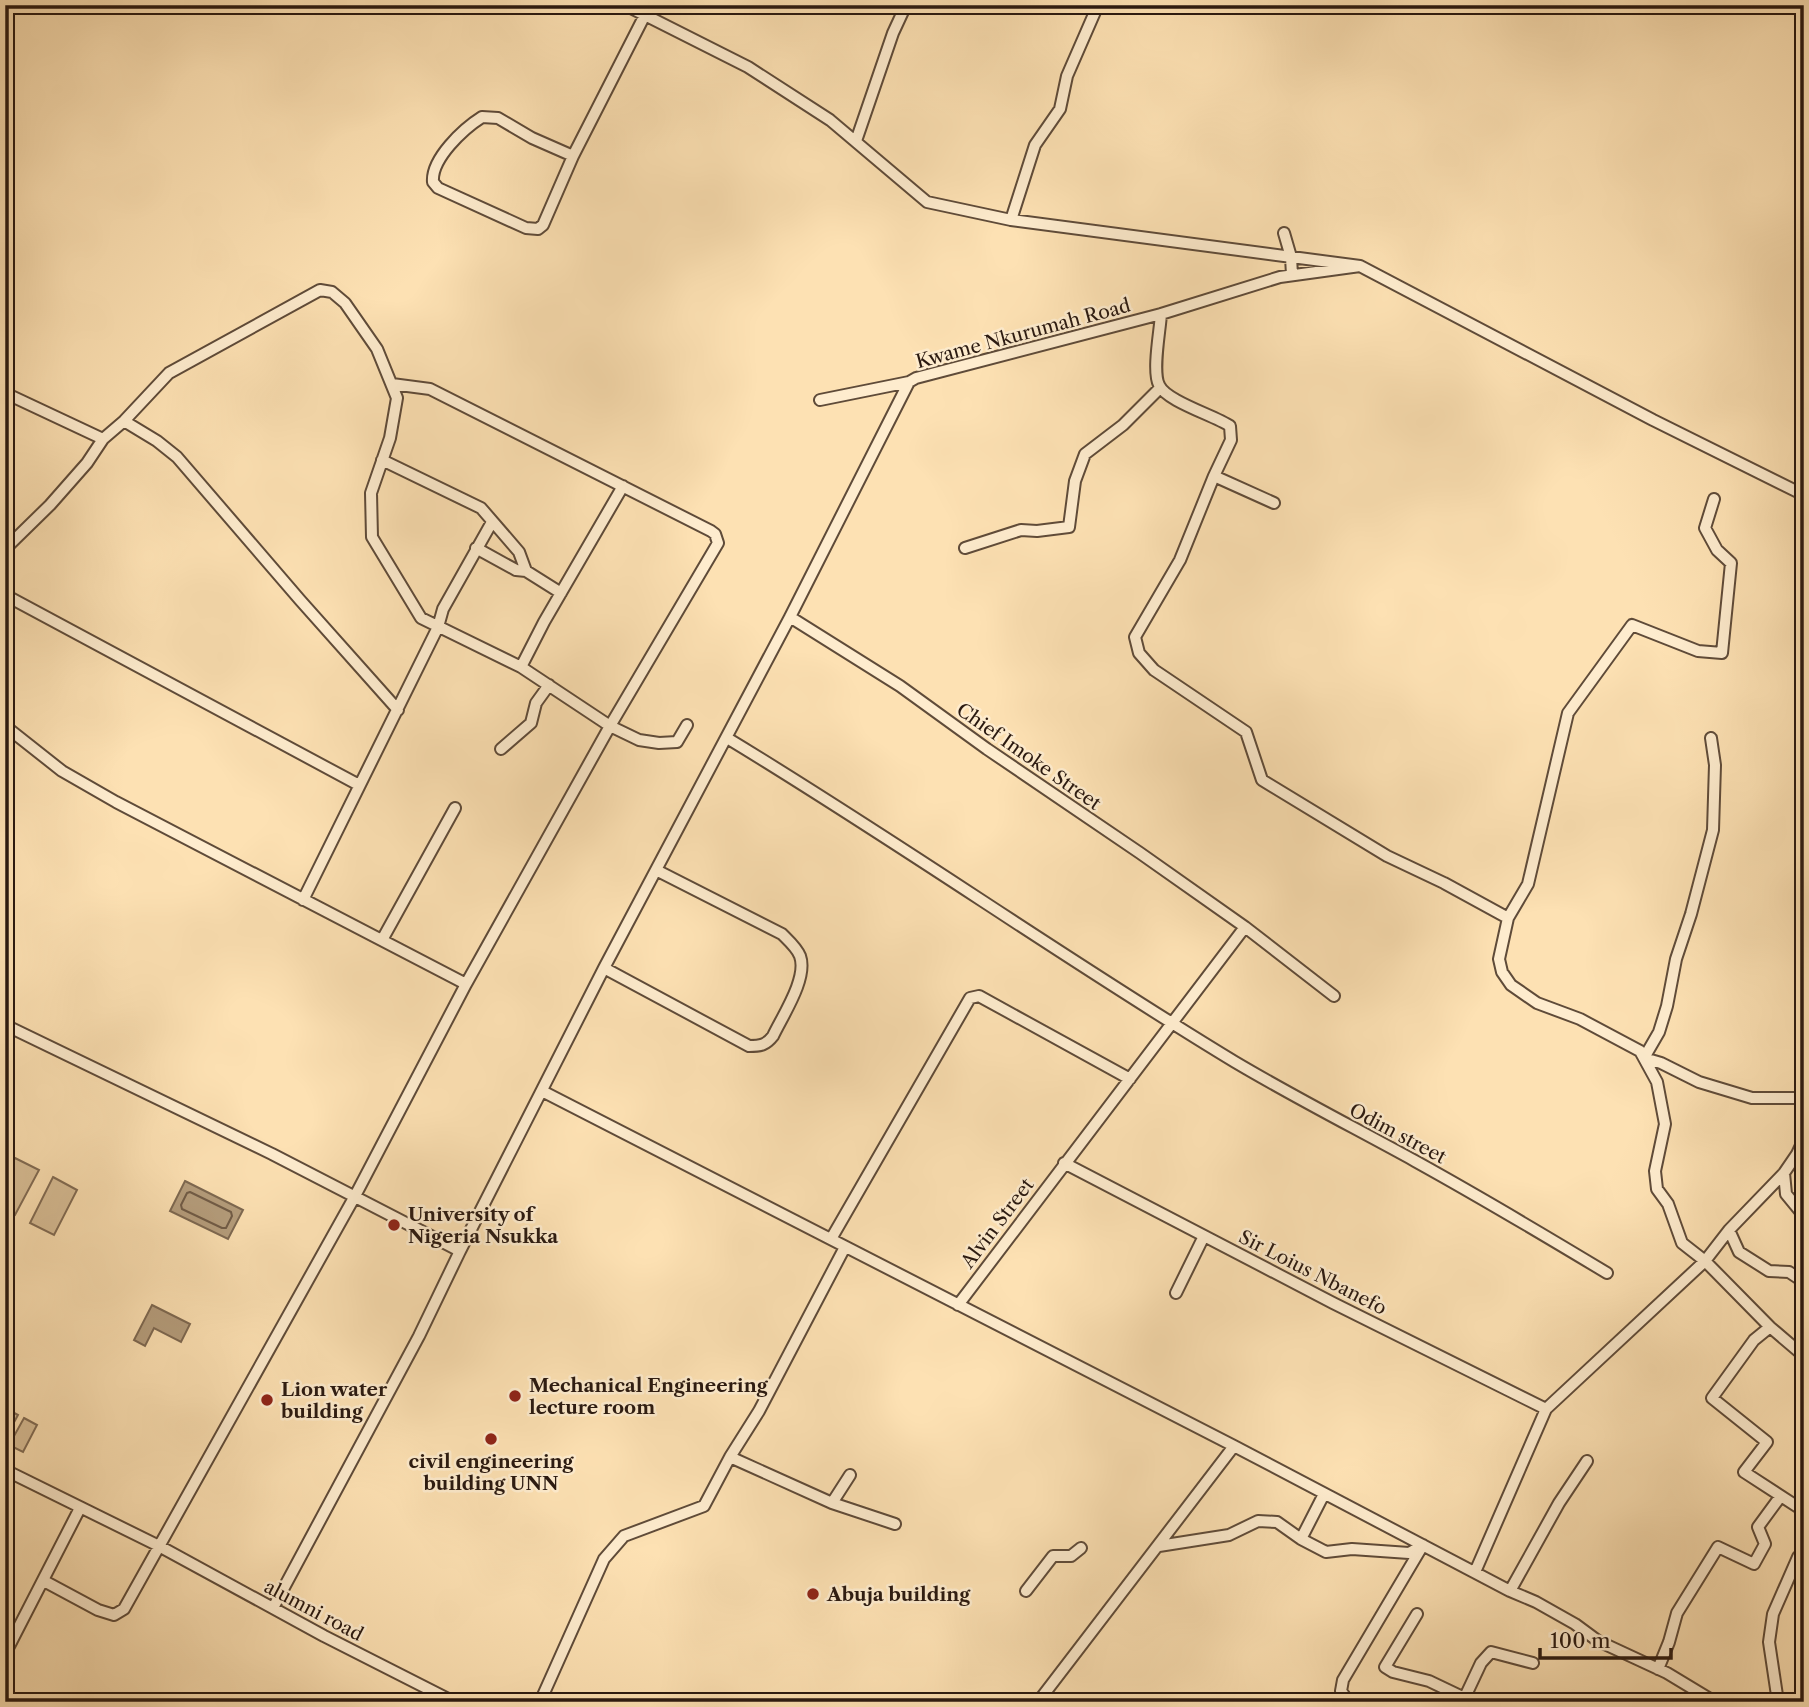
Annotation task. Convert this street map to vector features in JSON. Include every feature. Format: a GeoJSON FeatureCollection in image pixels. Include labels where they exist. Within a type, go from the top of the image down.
{"type":"FeatureCollection","features":[{"type":"Feature","properties":{"kind":"street"},"geometry":{"type":"LineString","coordinates":[[625,5],[648,10],[748,67],[830,120],[927,202],[1011,220],[1360,266],[1653,420],[1804,495]]}},
{"type":"Feature","properties":{"kind":"street"},"geometry":{"type":"LineString","coordinates":[[856,141],[893,33],[906,5]]}},
{"type":"Feature","properties":{"kind":"street"},"geometry":{"type":"LineString","coordinates":[[1011,220],[1035,145],[1060,109],[1067,76],[1096,6]]}},
{"type":"Feature","properties":{"kind":"street"},"geometry":{"type":"LineString","coordinates":[[573,156],[532,138],[498,118],[482,117],[454,139],[432,173],[433,182],[438,188],[526,229],[538,229],[543,225],[573,156],[648,10]]}},
{"type":"Feature","properties":{"kind":"street"},"geometry":{"type":"LineString","coordinates":[[1284,233],[1291,257],[1292,275]]}},
{"type":"Feature","properties":{"kind":"street","name":"Kwame Nkurumah Road"},"geometry":{"type":"LineString","coordinates":[[273,1608],[419,1336],[604,968],[790,617],[909,382],[1161,314],[1280,277],[1360,266]]}},
{"type":"Feature","properties":{"kind":"street"},"geometry":{"type":"LineString","coordinates":[[5,549],[50,505],[87,463],[103,439],[124,421],[169,373],[320,290],[332,292],[345,303],[377,349],[397,398],[395,418],[371,493],[372,537],[421,618],[521,667],[610,726],[639,740],[659,743],[677,741],[687,725]]}},
{"type":"Feature","properties":{"kind":"street"},"geometry":{"type":"LineString","coordinates":[[1161,314],[1157,378],[1160,388],[1172,398],[1230,426],[1231,440],[1180,560],[1135,637],[1139,653],[1154,670],[1247,733],[1262,780],[1387,856],[1508,918]]}},
{"type":"Feature","properties":{"kind":"street"},"geometry":{"type":"LineString","coordinates":[[820,400],[909,382]]}},
{"type":"Feature","properties":{"kind":"street"},"geometry":{"type":"LineString","coordinates":[[44,1581],[99,1610],[114,1615],[124,1609],[355,1196],[466,984],[610,726],[718,543],[715,534],[710,531],[430,388],[392,384]]}},
{"type":"Feature","properties":{"kind":"street"},"geometry":{"type":"LineString","coordinates":[[965,548],[1021,530],[1069,527],[1075,481],[1085,454],[1123,425],[1160,388]]}},
{"type":"Feature","properties":{"kind":"street"},"geometry":{"type":"LineString","coordinates":[[5,393],[103,439]]}},
{"type":"Feature","properties":{"kind":"street"},"geometry":{"type":"LineString","coordinates":[[124,421],[177,457],[398,710]]}},
{"type":"Feature","properties":{"kind":"street"},"geometry":{"type":"LineString","coordinates":[[382,460],[481,508],[519,552],[526,571]]}},
{"type":"Feature","properties":{"kind":"street"},"geometry":{"type":"LineString","coordinates":[[1214,476],[1274,503]]}},
{"type":"Feature","properties":{"kind":"street"},"geometry":{"type":"LineString","coordinates":[[521,667],[623,486]]}},
{"type":"Feature","properties":{"kind":"street"},"geometry":{"type":"LineString","coordinates":[[1714,499],[1705,528],[1717,550],[1731,563],[1722,653],[1698,651],[1632,625],[1568,713],[1528,884],[1508,918],[1499,959],[1502,972],[1511,985],[1537,1003],[1580,1019],[1640,1051],[1657,1082],[1665,1124],[1655,1171],[1657,1189],[1668,1204],[1682,1243],[1705,1261],[1770,1327],[1804,1356]]}},
{"type":"Feature","properties":{"kind":"street"},"geometry":{"type":"LineString","coordinates":[[303,900],[438,627],[443,609],[492,522]]}},
{"type":"Feature","properties":{"kind":"street"},"geometry":{"type":"LineString","coordinates":[[476,548],[516,570],[526,571],[561,593]]}},
{"type":"Feature","properties":{"kind":"street"},"geometry":{"type":"LineString","coordinates":[[5,596],[359,785]]}},
{"type":"Feature","properties":{"kind":"street","name":"Chief Imoke Street"},"geometry":{"type":"LineString","coordinates":[[790,617],[900,686],[1245,927],[1334,996]]}},
{"type":"Feature","properties":{"kind":"street"},"geometry":{"type":"LineString","coordinates":[[500,749],[531,723],[536,703],[549,685]]}},
{"type":"Feature","properties":{"kind":"street"},"geometry":{"type":"LineString","coordinates":[[5,726],[62,771],[197,845],[466,984]]}},
{"type":"Feature","properties":{"kind":"street","name":"Odim street"},"geometry":{"type":"LineString","coordinates":[[727,738],[1173,1023],[1311,1107],[1437,1174],[1607,1273]]}},
{"type":"Feature","properties":{"kind":"street"},"geometry":{"type":"LineString","coordinates":[[1644,1058],[1659,1032],[1667,1006],[1676,959],[1713,830],[1715,765],[1711,738]]}},
{"type":"Feature","properties":{"kind":"street"},"geometry":{"type":"LineString","coordinates":[[382,940],[454,808]]}},
{"type":"Feature","properties":{"kind":"street"},"geometry":{"type":"LineString","coordinates":[[604,968],[750,1046],[760,1046],[768,1042],[773,1035],[802,976],[800,956],[792,944],[782,934],[656,870]]}},
{"type":"Feature","properties":{"kind":"street","name":"Alvin Street"},"geometry":{"type":"LineString","coordinates":[[958,1305],[1245,927]]}},
{"type":"Feature","properties":{"kind":"street"},"geometry":{"type":"LineString","coordinates":[[831,1239],[970,998],[979,996],[1130,1079]]}},
{"type":"Feature","properties":{"kind":"street"},"geometry":{"type":"LineString","coordinates":[[5,1025],[355,1196],[460,1251]]}},
{"type":"Feature","properties":{"kind":"street"},"geometry":{"type":"LineString","coordinates":[[1644,1058],[1661,1063],[1699,1082],[1752,1098],[1804,1098]]}},
{"type":"Feature","properties":{"kind":"street"},"geometry":{"type":"LineString","coordinates":[[542,1091],[1234,1446],[1510,1591],[1536,1602],[1575,1624],[1598,1641],[1658,1669],[1715,1702]]}},
{"type":"Feature","properties":{"kind":"street"},"geometry":{"type":"LineString","coordinates":[[1475,1572],[1546,1409],[1705,1261],[1729,1230],[1784,1173],[1804,1139]]}},
{"type":"Feature","properties":{"kind":"street","name":"Sir Loius Nbanefo"},"geometry":{"type":"LineString","coordinates":[[1064,1163],[1546,1409]]}},
{"type":"Feature","properties":{"kind":"street"},"geometry":{"type":"LineString","coordinates":[[1784,1173],[1786,1194],[1800,1211],[1804,1210]]}},
{"type":"Feature","properties":{"kind":"street"},"geometry":{"type":"LineString","coordinates":[[1729,1230],[1739,1252],[1769,1270],[1789,1272],[1804,1282]]}},
{"type":"Feature","properties":{"kind":"street"},"geometry":{"type":"LineString","coordinates":[[1176,1293],[1204,1236]]}},
{"type":"Feature","properties":{"kind":"street"},"geometry":{"type":"LineString","coordinates":[[540,1702],[604,1559],[624,1536],[704,1506],[759,1411],[845,1247]]}},
{"type":"Feature","properties":{"kind":"street"},"geometry":{"type":"LineString","coordinates":[[1770,1327],[1754,1340],[1712,1398],[1767,1442],[1744,1472],[1804,1511]]}},
{"type":"Feature","properties":{"kind":"street"},"geometry":{"type":"LineString","coordinates":[[1038,1702],[1234,1446]]}},
{"type":"Feature","properties":{"kind":"street"},"geometry":{"type":"LineString","coordinates":[[730,1457],[832,1503],[895,1524]]}},
{"type":"Feature","properties":{"kind":"street"},"geometry":{"type":"LineString","coordinates":[[1510,1591],[1552,1514],[1587,1461]]}},
{"type":"Feature","properties":{"kind":"street","name":"alumni road"},"geometry":{"type":"LineString","coordinates":[[5,1470],[159,1546],[454,1702]]}},
{"type":"Feature","properties":{"kind":"street"},"geometry":{"type":"LineString","coordinates":[[832,1503],[850,1475]]}},
{"type":"Feature","properties":{"kind":"street"},"geometry":{"type":"LineString","coordinates":[[1301,1539],[1324,1494]]}},
{"type":"Feature","properties":{"kind":"street"},"geometry":{"type":"LineString","coordinates":[[1658,1669],[1677,1613],[1718,1547],[1754,1564],[1765,1544],[1758,1527],[1780,1497]]}},
{"type":"Feature","properties":{"kind":"street"},"geometry":{"type":"LineString","coordinates":[[5,1654],[80,1507]]}},
{"type":"Feature","properties":{"kind":"street"},"geometry":{"type":"LineString","coordinates":[[1158,1546],[1229,1535],[1258,1521],[1278,1522],[1301,1539],[1326,1552],[1352,1549],[1409,1552],[1423,1545]]}},
{"type":"Feature","properties":{"kind":"street"},"geometry":{"type":"LineString","coordinates":[[1349,1702],[1341,1691],[1343,1680],[1423,1545]]}},
{"type":"Feature","properties":{"kind":"street"},"geometry":{"type":"LineString","coordinates":[[1026,1591],[1053,1556],[1071,1556],[1081,1548]]}},
{"type":"Feature","properties":{"kind":"street"},"geometry":{"type":"LineString","coordinates":[[1778,1702],[1769,1642],[1773,1614],[1798,1557],[1804,1552]]}},
{"type":"Feature","properties":{"kind":"street"},"geometry":{"type":"LineString","coordinates":[[1417,1614],[1385,1667],[1393,1672],[1429,1681],[1469,1699],[1481,1663],[1491,1652],[1533,1663]]}},
{"type":"Feature","properties":{"kind":"shaded area"},"geometry":{"type":"Polygon","coordinates":[[[15,1158],[39,1170],[15,1215],[5,1210],[5,1177],[15,1158]]]}},
{"type":"Feature","properties":{"kind":"shaded area"},"geometry":{"type":"Polygon","coordinates":[[[53,1177],[77,1190],[54,1235],[30,1223],[53,1177]]]}},
{"type":"Feature","properties":{"kind":"shaded area"},"geometry":{"type":"Polygon","coordinates":[[[5,1408],[18,1415],[5,1439],[5,1408]]]}},
{"type":"Feature","properties":{"kind":"shaded area"},"geometry":{"type":"Polygon","coordinates":[[[24,1418],[37,1425],[23,1452],[9,1445],[24,1418]]]}},
{"type":"Feature","properties":{"kind":"water"},"geometry":{"type":"Polygon","coordinates":[[[185,1181],[243,1210],[228,1239],[170,1211],[185,1181]]]}},
{"type":"Feature","properties":{"kind":"water"},"geometry":{"type":"Polygon","coordinates":[[[152,1305],[190,1324],[181,1342],[154,1328],[145,1346],[134,1340],[152,1305]]]}},
{"type":"Feature","properties":{"kind":"place","name":"University of Nigeria Nsukka"},"geometry":{"type":"Point","coordinates":[394,1225]}},
{"type":"Feature","properties":{"kind":"place","name":"Mechanical Engineering lecture room"},"geometry":{"type":"Point","coordinates":[515,1396]}},
{"type":"Feature","properties":{"kind":"place","name":"Lion water building"},"geometry":{"type":"Point","coordinates":[267,1400]}},
{"type":"Feature","properties":{"kind":"place","name":"civil engineering building UNN"},"geometry":{"type":"Point","coordinates":[491,1439]}},
{"type":"Feature","properties":{"kind":"place","name":"Abuja building"},"geometry":{"type":"Point","coordinates":[813,1594]}}]}
